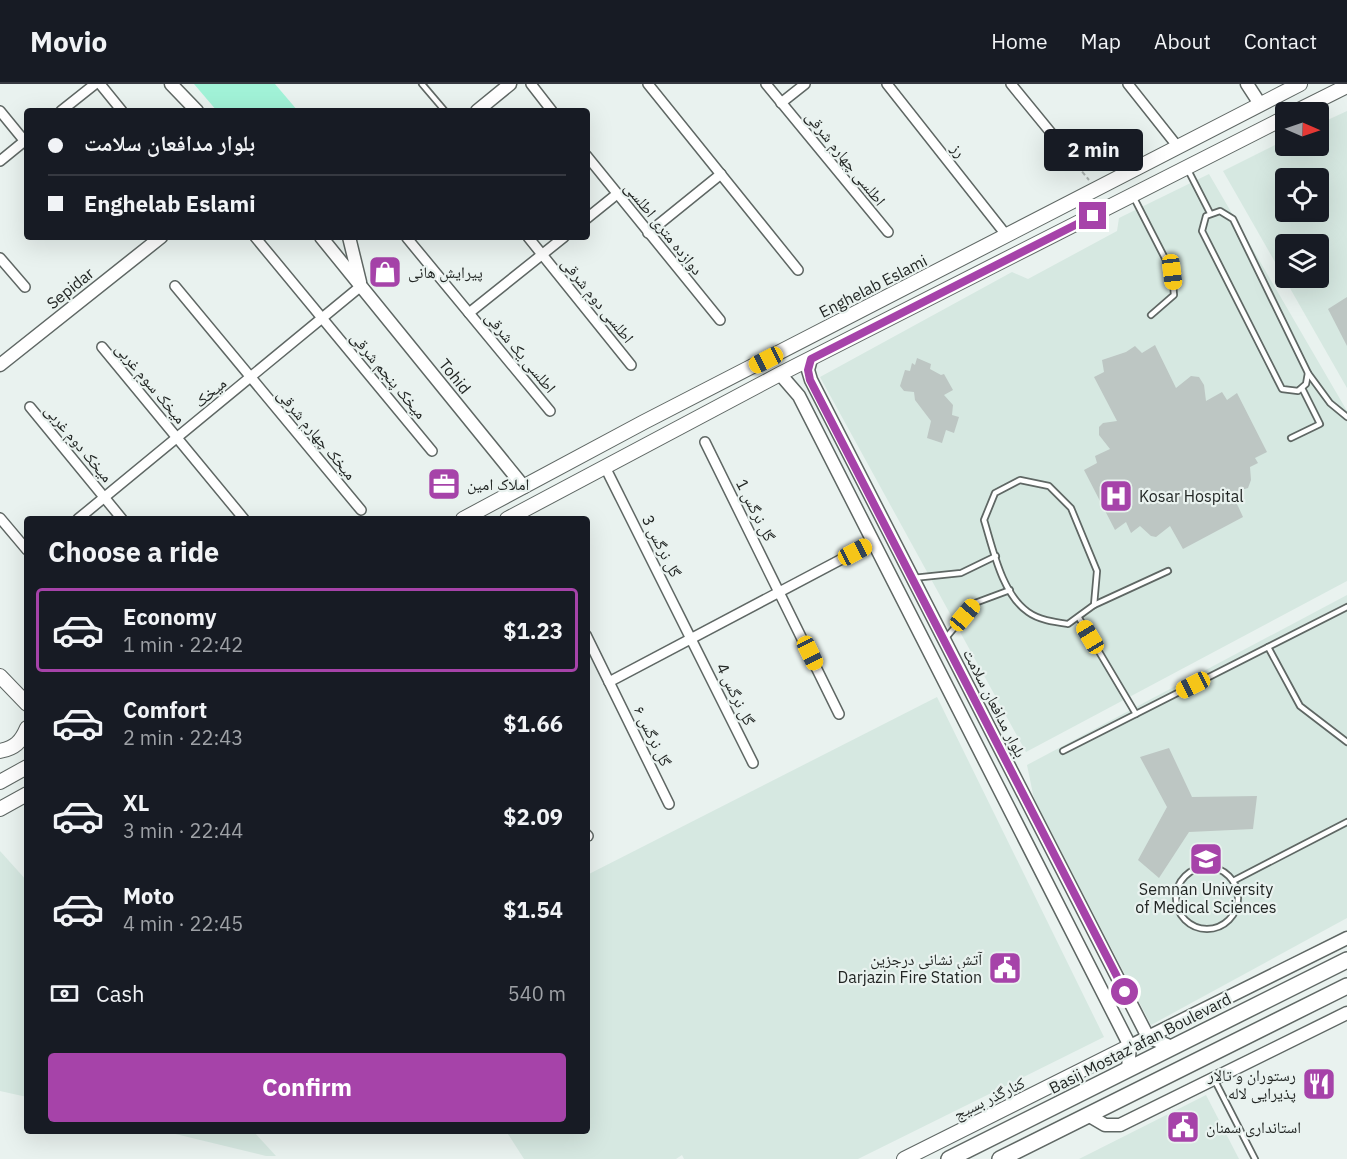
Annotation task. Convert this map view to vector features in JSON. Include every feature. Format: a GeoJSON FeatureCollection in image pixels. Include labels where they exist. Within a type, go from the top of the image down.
{"type":"FeatureCollection","features":[{"type":"Feature","properties":{"kind":"main road","name":"Enghelab Eslami"},"geometry":{"type":"LineString","coordinates":[[469,516],[644,422],[1300,84]]}},
{"type":"Feature","properties":{"kind":"main road"},"geometry":{"type":"LineString","coordinates":[[1315,102],[1347,86]]}},
{"type":"Feature","properties":{"kind":"main road"},"geometry":{"type":"LineString","coordinates":[[513,516],[811,359],[1275,123]]}},
{"type":"Feature","properties":{"kind":"main road"},"geometry":{"type":"LineString","coordinates":[[908,287],[917,306]]}},
{"type":"Feature","properties":{"kind":"main road"},"geometry":{"type":"LineString","coordinates":[[644,422],[655,440]]}},
{"type":"Feature","properties":{"kind":"main road"},"geometry":{"type":"LineString","coordinates":[[0,676],[24,704]]}},
{"type":"Feature","properties":{"kind":"main road"},"geometry":{"type":"LineString","coordinates":[[0,751],[11,748],[22,740],[24,735]]}},
{"type":"Feature","properties":{"kind":"main road"},"geometry":{"type":"LineString","coordinates":[[0,782],[24,769]]}},
{"type":"Feature","properties":{"kind":"main road"},"geometry":{"type":"LineString","coordinates":[[0,809],[24,796]]}},
{"type":"Feature","properties":{"kind":"main road","name":"Basij Mostaz'afan Boulevard"},"geometry":{"type":"LineString","coordinates":[[949,1159],[1347,960]]}},
{"type":"Feature","properties":{"kind":"main road"},"geometry":{"type":"LineString","coordinates":[[1000,1159],[1023,1154],[1088,1114],[1347,986]]}},
{"type":"Feature","properties":{"kind":"main road","name":"کنارگذر بسیج"},"geometry":{"type":"LineString","coordinates":[[904,1159],[1130,1046]]}},
{"type":"Feature","properties":{"kind":"street"},"geometry":{"type":"LineString","coordinates":[[65,108],[95,84]]}},
{"type":"Feature","properties":{"kind":"street"},"geometry":{"type":"LineString","coordinates":[[100,84],[120,108]]}},
{"type":"Feature","properties":{"kind":"street"},"geometry":{"type":"LineString","coordinates":[[171,84],[194,108]]}},
{"type":"Feature","properties":{"kind":"street"},"geometry":{"type":"LineString","coordinates":[[481,108],[510,84]]}},
{"type":"Feature","properties":{"kind":"street"},"geometry":{"type":"LineString","coordinates":[[531,84],[550,108]]}},
{"type":"Feature","properties":{"kind":"street"},"geometry":{"type":"LineString","coordinates":[[648,84],[798,270]]}},
{"type":"Feature","properties":{"kind":"street","name":"اطلسی چهارم شرقی"},"geometry":{"type":"LineString","coordinates":[[766,84],[888,232]]}},
{"type":"Feature","properties":{"kind":"street"},"geometry":{"type":"LineString","coordinates":[[781,103],[805,84]]}},
{"type":"Feature","properties":{"kind":"street","name":"رز"},"geometry":{"type":"LineString","coordinates":[[887,84],[1007,236]]}},
{"type":"Feature","properties":{"kind":"street"},"geometry":{"type":"LineString","coordinates":[[1011,84],[1061,145]]}},
{"type":"Feature","properties":{"kind":"street"},"geometry":{"type":"LineString","coordinates":[[1128,84],[1178,147]]}},
{"type":"Feature","properties":{"kind":"street"},"geometry":{"type":"LineString","coordinates":[[1247,84],[1260,104]]}},
{"type":"Feature","properties":{"kind":"street"},"geometry":{"type":"LineString","coordinates":[[0,111],[24,139]]}},
{"type":"Feature","properties":{"kind":"street"},"geometry":{"type":"LineString","coordinates":[[0,161],[24,143]]}},
{"type":"Feature","properties":{"kind":"street","name":"دوازده متری اطلسی"},"geometry":{"type":"LineString","coordinates":[[590,160],[720,320]]}},
{"type":"Feature","properties":{"kind":"street"},"geometry":{"type":"LineString","coordinates":[[648,233],[721,174]]}},
{"type":"Feature","properties":{"kind":"street"},"geometry":{"type":"LineString","coordinates":[[590,216],[617,194]]}},
{"type":"Feature","properties":{"kind":"street","name":"Sepidar"},"geometry":{"type":"LineString","coordinates":[[0,365],[157,240]]}},
{"type":"Feature","properties":{"kind":"street","name":"میخک پنجم شرقی"},"geometry":{"type":"LineString","coordinates":[[257,240],[432,451]]}},
{"type":"Feature","properties":{"kind":"street","name":"Tohid"},"geometry":{"type":"LineString","coordinates":[[323,240],[524,487]]}},
{"type":"Feature","properties":{"kind":"street","name":"Tohid"},"geometry":{"type":"LineString","coordinates":[[350,240],[361,286]]}},
{"type":"Feature","properties":{"kind":"street","name":"اطلسی یک شرقی"},"geometry":{"type":"LineString","coordinates":[[409,240],[550,411]]}},
{"type":"Feature","properties":{"kind":"street","name":"اطلسی دوم شرقی"},"geometry":{"type":"LineString","coordinates":[[530,240],[631,365]]}},
{"type":"Feature","properties":{"kind":"street"},"geometry":{"type":"LineString","coordinates":[[469,313],[560,240]]}},
{"type":"Feature","properties":{"kind":"street"},"geometry":{"type":"LineString","coordinates":[[0,258],[25,287]]}},
{"type":"Feature","properties":{"kind":"street","name":"میخک چهارم شرقی"},"geometry":{"type":"LineString","coordinates":[[175,286],[361,510]]}},
{"type":"Feature","properties":{"kind":"street","name":"میخک"},"geometry":{"type":"LineString","coordinates":[[82,516],[361,286]]}},
{"type":"Feature","properties":{"kind":"street","name":"میخک سوم غربی"},"geometry":{"type":"LineString","coordinates":[[102,347],[241,516]]}},
{"type":"Feature","properties":{"kind":"street","name":"بلوار مدافعان سلامت"},"geometry":{"type":"LineString","coordinates":[[811,359],[808,370],[814,387],[1148,1037]]}},
{"type":"Feature","properties":{"kind":"street","name":"بلوار مدافعان سلامت"},"geometry":{"type":"LineString","coordinates":[[780,375],[799,396],[1130,1046]]}},
{"type":"Feature","properties":{"kind":"street"},"geometry":{"type":"LineString","coordinates":[[799,396],[807,386],[814,387]]}},
{"type":"Feature","properties":{"kind":"street","name":"میخک دوم غربی"},"geometry":{"type":"LineString","coordinates":[[30,407],[120,516]]}},
{"type":"Feature","properties":{"kind":"street","name":"گل نرگس 1"},"geometry":{"type":"LineString","coordinates":[[705,442],[839,714]]}},
{"type":"Feature","properties":{"kind":"street","name":"گل نرگس 3"},"geometry":{"type":"LineString","coordinates":[[605,467],[692,638]]}},
{"type":"Feature","properties":{"kind":"street"},"geometry":{"type":"LineString","coordinates":[[0,518],[24,546]]}},
{"type":"Feature","properties":{"kind":"street"},"geometry":{"type":"LineString","coordinates":[[609,682],[874,542]]}},
{"type":"Feature","properties":{"kind":"street","name":"گل نرگس 4"},"geometry":{"type":"LineString","coordinates":[[692,638],[753,763]]}},
{"type":"Feature","properties":{"kind":"street","name":"گل نرگس ۶"},"geometry":{"type":"LineString","coordinates":[[590,643],[669,804]]}},
{"type":"Feature","properties":{"kind":"street"},"geometry":{"type":"LineString","coordinates":[[590,658],[596,655]]}},
{"type":"Feature","properties":{"kind":"street"},"geometry":{"type":"LineString","coordinates":[[957,705],[969,704],[973,697]]}},
{"type":"Feature","properties":{"kind":"street"},"geometry":{"type":"LineString","coordinates":[[974,739],[978,732],[990,731]]}},
{"type":"Feature","properties":{"kind":"street","name":"کنارگذر بسیج"},"geometry":{"type":"LineString","coordinates":[[1130,1046],[1347,938]]}},
{"type":"Feature","properties":{"kind":"street"},"geometry":{"type":"LineString","coordinates":[[1118,1023],[1129,1025],[1135,1012]]}},
{"type":"Feature","properties":{"kind":"street"},"geometry":{"type":"LineString","coordinates":[[1088,1114],[1094,1121],[1105,1125],[1120,1125],[1347,1013]]}},
{"type":"Feature","properties":{"kind":"street"},"geometry":{"type":"LineString","coordinates":[[1148,1037],[1172,1047]]}},
{"type":"Feature","properties":{"kind":"street"},"geometry":{"type":"LineString","coordinates":[[1128,1069],[1130,1046]]}},
{"type":"Feature","properties":{"kind":"lane"},"geometry":{"type":"LineString","coordinates":[[422,84],[442,108]]}},
{"type":"Feature","properties":{"kind":"lane"},"geometry":{"type":"LineString","coordinates":[[1187,168],[1210,213]]}},
{"type":"Feature","properties":{"kind":"lane"},"geometry":{"type":"LineString","coordinates":[[1132,196],[1172,272],[1174,295],[1151,315]]}},
{"type":"Feature","properties":{"kind":"lane"},"geometry":{"type":"LineString","coordinates":[[1308,373],[1302,388],[1292,393],[1282,389],[1202,231],[1203,221],[1210,213],[1225,212],[1233,219],[1308,373],[1330,403],[1347,417]]}},
{"type":"Feature","properties":{"kind":"lane"},"geometry":{"type":"LineString","coordinates":[[1291,438],[1320,424],[1302,388]]}},
{"type":"Feature","properties":{"kind":"lane"},"geometry":{"type":"LineString","coordinates":[[1094,605],[1097,571],[1071,508],[1048,486],[1020,480],[995,494],[984,520],[1010,590],[1027,612],[1050,622],[1068,624],[1094,605],[1168,571]]}},
{"type":"Feature","properties":{"kind":"lane"},"geometry":{"type":"LineString","coordinates":[[912,578],[962,573],[996,556]]}},
{"type":"Feature","properties":{"kind":"lane"},"geometry":{"type":"LineString","coordinates":[[944,640],[975,603],[1010,590]]}},
{"type":"Feature","properties":{"kind":"lane"},"geometry":{"type":"LineString","coordinates":[[1063,751],[1347,607]]}},
{"type":"Feature","properties":{"kind":"lane"},"geometry":{"type":"LineString","coordinates":[[1079,618],[1136,714]]}},
{"type":"Feature","properties":{"kind":"lane"},"geometry":{"type":"LineString","coordinates":[[1268,647],[1300,706],[1347,742]]}},
{"type":"Feature","properties":{"kind":"lane"},"geometry":{"type":"LineString","coordinates":[[1233,881],[1347,822]]}},
{"type":"Feature","properties":{"kind":"lane"},"geometry":{"type":"LineString","coordinates":[[1208,867],[1226,873],[1233,881],[1237,890],[1236,910],[1221,926],[1200,929],[1182,918],[1175,898],[1182,879],[1189,872],[1208,867]]}},
{"type":"Feature","properties":{"kind":"lane"},"geometry":{"type":"LineString","coordinates":[[1214,1079],[1255,1159]]}},
{"type":"Feature","properties":{"kind":"path"},"geometry":{"type":"LineString","coordinates":[[1061,145],[1096,189]]}},
{"type":"Feature","properties":{"kind":"shaded area"},"geometry":{"type":"Polygon","coordinates":[[[1347,111],[1347,388],[1290,288],[1329,288],[1329,234],[1275,234],[1275,262],[1223,171],[1275,145],[1275,156],[1329,156],[1329,119],[1347,111]]]}},
{"type":"Feature","properties":{"kind":"shaded area","name":"Kosar Hospital"},"geometry":{"type":"Polygon","coordinates":[[[1209,174],[1347,411],[1347,581],[1026,752],[820,377],[1012,272],[1028,279],[1117,231],[1119,218],[1209,174]]]}},
{"type":"Feature","properties":{"kind":"shaded area","name":"Semnan University of Medical Sciences"},"geometry":{"type":"Polygon","coordinates":[[[1347,595],[1347,918],[1151,1025],[1034,799],[1027,765],[1347,595]]]}},
{"type":"Feature","properties":{"kind":"shaded area"},"geometry":{"type":"Polygon","coordinates":[[[937,697],[1104,1037],[858,1159],[684,1159],[682,1155],[676,1159],[524,1159],[508,1134],[590,1134],[590,873],[937,697]]]}},
{"type":"Feature","properties":{"kind":"shaded area"},"geometry":{"type":"Polygon","coordinates":[[[0,851],[24,878],[24,1096],[0,1091],[0,851]]]}},
{"type":"Feature","properties":{"kind":"shaded area","name":"استانداری سمنان"},"geometry":{"type":"Polygon","coordinates":[[[1206,1095],[1239,1159],[1079,1159],[1206,1095]]]}},
{"type":"Feature","properties":{"kind":"shaded area"},"geometry":{"type":"Polygon","coordinates":[[[175,1134],[256,1134],[276,1156],[266,1156],[175,1134]]]}},
{"type":"Feature","properties":{"kind":"green space"},"geometry":{"type":"Polygon","coordinates":[[[194,84],[275,84],[295,108],[214,108],[194,84]]]}},
{"type":"Feature","properties":{"kind":"building"},"geometry":{"type":"Polygon","coordinates":[[[1347,297],[1347,346],[1328,309],[1347,297]]]}},
{"type":"Feature","properties":{"kind":"building"},"geometry":{"type":"Polygon","coordinates":[[[1155,345],[1176,388],[1191,376],[1199,377],[1204,385],[1206,401],[1222,392],[1227,400],[1237,393],[1267,452],[1255,458],[1258,463],[1250,467],[1251,480],[1248,488],[1232,493],[1243,517],[1183,549],[1170,526],[1156,537],[1151,536],[1140,526],[1131,533],[1126,522],[1115,530],[1084,470],[1097,463],[1095,456],[1110,449],[1099,435],[1099,427],[1103,423],[1117,421],[1094,377],[1104,372],[1102,360],[1126,352],[1135,346],[1142,353],[1155,345]]]}},
{"type":"Feature","properties":{"kind":"building"},"geometry":{"type":"Polygon","coordinates":[[[917,358],[931,364],[930,369],[941,375],[944,374],[953,390],[944,395],[953,405],[952,415],[959,417],[954,433],[946,430],[942,443],[927,438],[931,421],[915,400],[914,392],[904,391],[900,386],[905,370],[910,371],[912,363],[915,365],[917,358]]]}},
{"type":"Feature","properties":{"kind":"building"},"geometry":{"type":"Polygon","coordinates":[[[1169,748],[1192,797],[1257,796],[1253,829],[1189,832],[1159,878],[1138,860],[1167,807],[1140,757],[1169,748]]]}},
{"type":"Feature","properties":{"kind":"place","name":"پیرایش هانی"},"geometry":{"type":"Point","coordinates":[385,272]}},
{"type":"Feature","properties":{"kind":"place","name":"املاک امین"},"geometry":{"type":"Point","coordinates":[444,484]}},
{"type":"Feature","properties":{"kind":"place","name":"Kosar Hospital"},"geometry":{"type":"Point","coordinates":[1116,496]}},
{"type":"Feature","properties":{"kind":"place","name":"Semnan University of Medical Sciences"},"geometry":{"type":"Point","coordinates":[1206,859]}},
{"type":"Feature","properties":{"kind":"place","name":"آتش نشانی درجزین Darjazin Fire Station"},"geometry":{"type":"Point","coordinates":[1005,968]}},
{"type":"Feature","properties":{"kind":"place","name":"رستوران و تالار پذیرایی لاله"},"geometry":{"type":"Point","coordinates":[1319,1084]}},
{"type":"Feature","properties":{"kind":"place","name":"استانداری سمنان"},"geometry":{"type":"Point","coordinates":[1183,1127]}},
{"type":"Feature","properties":{"kind":"route"},"geometry":{"type":"LineString","coordinates":[[1093,216],[811,359],[808,370],[810,380],[1125,992]]}}]}
